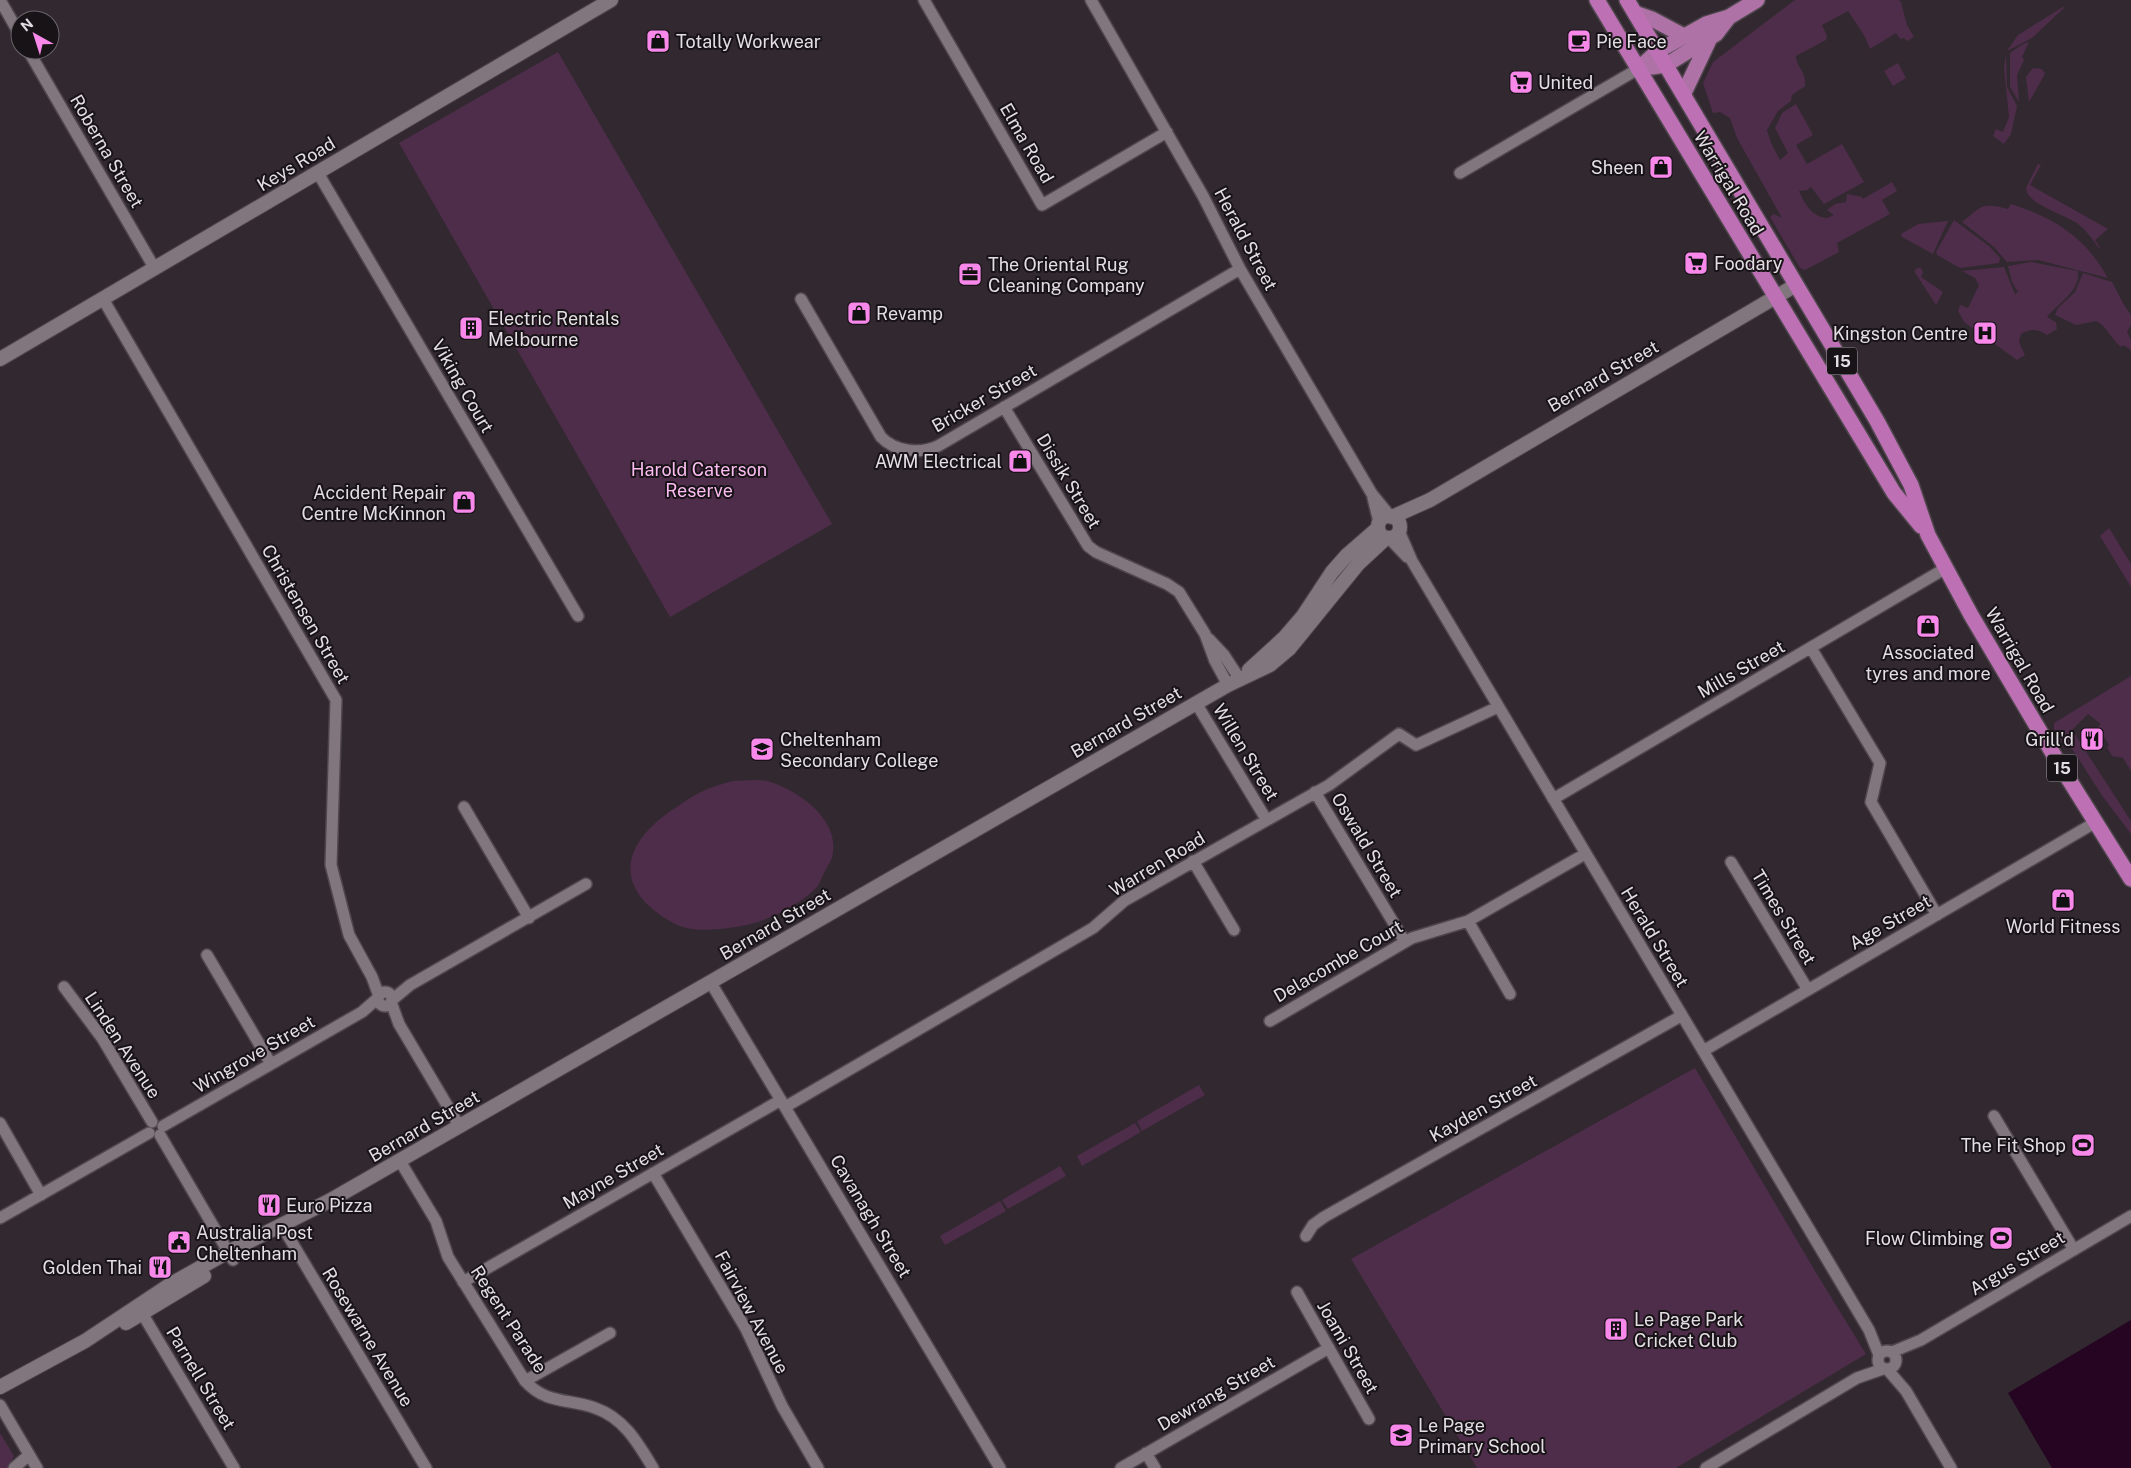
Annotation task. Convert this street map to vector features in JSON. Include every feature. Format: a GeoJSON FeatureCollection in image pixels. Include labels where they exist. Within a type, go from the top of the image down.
{"type":"FeatureCollection","features":[{"type":"Feature","properties":{"kind":"highway","name":"Warrigal Road"},"geometry":{"type":"LineString","coordinates":[[1597,0],[1774,297],[1894,493],[1928,535]]}},
{"type":"Feature","properties":{"kind":"highway","name":"Warrigal Road"},"geometry":{"type":"LineString","coordinates":[[1631,6],[1884,433],[1911,485],[1928,535],[2002,668],[2131,878]]}},
{"type":"Feature","properties":{"kind":"main road"},"geometry":{"type":"LineString","coordinates":[[1638,68],[1658,51],[1684,36],[1706,24],[1729,17],[1757,0]]}},
{"type":"Feature","properties":{"kind":"main road"},"geometry":{"type":"LineString","coordinates":[[1631,6],[1684,36]]}},
{"type":"Feature","properties":{"kind":"main road"},"geometry":{"type":"LineString","coordinates":[[1638,68],[1666,65],[1716,34],[1729,17]]}},
{"type":"Feature","properties":{"kind":"main road"},"geometry":{"type":"LineString","coordinates":[[1684,93],[1710,38]]}},
{"type":"Feature","properties":{"kind":"street"},"geometry":{"type":"LineString","coordinates":[[0,0],[10,18]]}},
{"type":"Feature","properties":{"kind":"street","name":"Keys Road"},"geometry":{"type":"LineString","coordinates":[[0,359],[611,0]]}},
{"type":"Feature","properties":{"kind":"street","name":"Elma Road"},"geometry":{"type":"LineString","coordinates":[[924,0],[1042,205],[1167,132]]}},
{"type":"Feature","properties":{"kind":"street","name":"Herald Street"},"geometry":{"type":"LineString","coordinates":[[1091,0],[1203,196],[1240,269],[1372,494],[1389,527],[1412,562],[1951,1468]]}},
{"type":"Feature","properties":{"kind":"street","name":"Roberna Street"},"geometry":{"type":"LineString","coordinates":[[34,60],[155,269]]}},
{"type":"Feature","properties":{"kind":"street"},"geometry":{"type":"LineString","coordinates":[[1460,173],[1638,68]]}},
{"type":"Feature","properties":{"kind":"street","name":"Viking Court"},"geometry":{"type":"LineString","coordinates":[[318,173],[578,616]]}},
{"type":"Feature","properties":{"kind":"street","name":"Bricker Street"},"geometry":{"type":"LineString","coordinates":[[801,299],[879,434],[890,445],[917,450],[931,449],[1240,269]]}},
{"type":"Feature","properties":{"kind":"street","name":"Bernard Street"},"geometry":{"type":"LineString","coordinates":[[0,1387],[85,1341],[116,1328],[140,1310],[230,1256],[283,1228],[460,1127],[1233,681],[1284,638],[1303,616],[1332,572],[1347,555],[1430,500],[1796,285]]}},
{"type":"Feature","properties":{"kind":"street","name":"Christensen Street"},"geometry":{"type":"LineString","coordinates":[[103,299],[336,700],[331,866],[348,934],[460,1127]]}},
{"type":"Feature","properties":{"kind":"street","name":"Dissik Street"},"geometry":{"type":"LineString","coordinates":[[1004,406],[1088,546],[1096,552],[1174,587],[1205,634],[1215,661],[1233,681]]}},
{"type":"Feature","properties":{"kind":"street","name":"Mills Street"},"geometry":{"type":"LineString","coordinates":[[1553,799],[1946,568]]}},
{"type":"Feature","properties":{"kind":"street"},"geometry":{"type":"LineString","coordinates":[[1811,648],[1880,763],[1871,802],[1938,915]]}},
{"type":"Feature","properties":{"kind":"street","name":"Willen Street"},"geometry":{"type":"LineString","coordinates":[[1196,703],[1266,819]]}},
{"type":"Feature","properties":{"kind":"street","name":"Warren Road"},"geometry":{"type":"LineString","coordinates":[[783,1103],[1094,928],[1124,901],[1329,785],[1399,734],[1416,745],[1498,708]]}},
{"type":"Feature","properties":{"kind":"street","name":"Oswald Street"},"geometry":{"type":"LineString","coordinates":[[1315,792],[1405,942]]}},
{"type":"Feature","properties":{"kind":"street"},"geometry":{"type":"LineString","coordinates":[[464,808],[529,918]]}},
{"type":"Feature","properties":{"kind":"street","name":"Age Street"},"geometry":{"type":"LineString","coordinates":[[1703,1052],[2096,822]]}},
{"type":"Feature","properties":{"kind":"street","name":"Delacombe Court"},"geometry":{"type":"LineString","coordinates":[[1270,1021],[1405,942],[1417,936],[1468,921],[1585,854]]}},
{"type":"Feature","properties":{"kind":"street"},"geometry":{"type":"LineString","coordinates":[[1193,861],[1234,930]]}},
{"type":"Feature","properties":{"kind":"street","name":"Times Street"},"geometry":{"type":"LineString","coordinates":[[1731,862],[1808,990]]}},
{"type":"Feature","properties":{"kind":"street","name":"Wingrove Street"},"geometry":{"type":"LineString","coordinates":[[0,1218],[586,884]]}},
{"type":"Feature","properties":{"kind":"street"},"geometry":{"type":"LineString","coordinates":[[1468,921],[1510,994]]}},
{"type":"Feature","properties":{"kind":"street"},"geometry":{"type":"LineString","coordinates":[[207,955],[271,1064]]}},
{"type":"Feature","properties":{"kind":"street","name":"Cavanagh Street"},"geometry":{"type":"LineString","coordinates":[[711,982],[1000,1468]]}},
{"type":"Feature","properties":{"kind":"street","name":"Linden Avenue"},"geometry":{"type":"LineString","coordinates":[[64,987],[102,1038],[230,1256]]}},
{"type":"Feature","properties":{"kind":"street","name":"Kayden Street"},"geometry":{"type":"LineString","coordinates":[[1306,1236],[1313,1225],[1324,1218],[1681,1016]]}},
{"type":"Feature","properties":{"kind":"street","name":"Mayne Street"},"geometry":{"type":"LineString","coordinates":[[463,1282],[653,1173],[783,1103]]}},
{"type":"Feature","properties":{"kind":"street"},"geometry":{"type":"LineString","coordinates":[[1994,1116],[2074,1250]]}},
{"type":"Feature","properties":{"kind":"street"},"geometry":{"type":"LineString","coordinates":[[0,1123],[41,1195]]}},
{"type":"Feature","properties":{"kind":"street","name":"Regent Parade"},"geometry":{"type":"LineString","coordinates":[[400,1161],[436,1221],[445,1251],[525,1381],[547,1398],[595,1408],[614,1417],[635,1439],[653,1468]]}},
{"type":"Feature","properties":{"kind":"street","name":"Fairview Avenue"},"geometry":{"type":"LineString","coordinates":[[653,1173],[746,1329],[782,1406],[818,1468]]}},
{"type":"Feature","properties":{"kind":"street","name":"Argus Street"},"geometry":{"type":"LineString","coordinates":[[1706,1468],[2131,1216]]}},
{"type":"Feature","properties":{"kind":"street","name":"Rosewarne Avenue"},"geometry":{"type":"LineString","coordinates":[[283,1228],[426,1468]]}},
{"type":"Feature","properties":{"kind":"street","name":"Joami Street"},"geometry":{"type":"LineString","coordinates":[[1297,1292],[1369,1419]]}},
{"type":"Feature","properties":{"kind":"street","name":"Parnell Street"},"geometry":{"type":"LineString","coordinates":[[140,1310],[234,1468]]}},
{"type":"Feature","properties":{"kind":"street"},"geometry":{"type":"LineString","coordinates":[[525,1381],[610,1333]]}},
{"type":"Feature","properties":{"kind":"street","name":"Dewrang Street"},"geometry":{"type":"LineString","coordinates":[[1121,1468],[1330,1348]]}},
{"type":"Feature","properties":{"kind":"street"},"geometry":{"type":"LineString","coordinates":[[0,1405],[33,1464],[14,1468]]}},
{"type":"Feature","properties":{"kind":"street"},"geometry":{"type":"LineString","coordinates":[[1146,1453],[1155,1468]]}},
{"type":"Feature","properties":{"kind":"green space"},"geometry":{"type":"Polygon","coordinates":[[[1795,0],[1899,0],[1907,25],[1914,37],[1907,41],[1904,38],[1900,39],[1896,33],[1870,49],[1864,35],[1848,11],[1822,25],[1827,36],[1826,40],[1796,56],[1796,60],[1803,72],[1805,86],[1792,95],[1791,101],[1778,111],[1767,130],[1780,160],[1788,153],[1775,128],[1782,113],[1796,104],[1813,135],[1796,145],[1807,164],[1842,144],[1864,182],[1824,204],[1811,187],[1807,190],[1799,191],[1806,205],[1817,215],[1827,218],[1834,215],[1827,210],[1835,204],[1846,202],[1847,194],[1862,197],[1863,199],[1892,182],[1897,191],[1882,200],[1890,214],[1837,243],[1839,252],[1805,270],[1800,268],[1770,217],[1774,214],[1782,218],[1737,138],[1730,118],[1720,112],[1713,113],[1703,83],[1713,62],[1795,0]]]}},
{"type":"Feature","properties":{"kind":"green space"},"geometry":{"type":"Polygon","coordinates":[[[2065,7],[2032,38],[2007,51],[2018,35],[2065,7]]]}},
{"type":"Feature","properties":{"kind":"green space"},"geometry":{"type":"Polygon","coordinates":[[[2029,42],[2017,75],[2019,102],[2010,87],[2010,53],[2029,42]]]}},
{"type":"Feature","properties":{"kind":"green space","name":"Harold Caterson Reserve"},"geometry":{"type":"Polygon","coordinates":[[[558,52],[832,524],[670,617],[399,143],[558,52]]]}},
{"type":"Feature","properties":{"kind":"green space"},"geometry":{"type":"Polygon","coordinates":[[[2006,54],[2007,87],[2017,106],[2011,134],[2004,144],[1993,136],[1996,129],[2003,132],[2009,117],[2004,68],[2006,54]]]}},
{"type":"Feature","properties":{"kind":"green space"},"geometry":{"type":"Polygon","coordinates":[[[1898,63],[1906,78],[1893,86],[1884,71],[1898,63]]]}},
{"type":"Feature","properties":{"kind":"green space"},"geometry":{"type":"Polygon","coordinates":[[[2033,68],[2042,69],[2045,74],[2029,102],[2026,77],[2033,68]]]}},
{"type":"Feature","properties":{"kind":"green space"},"geometry":{"type":"Polygon","coordinates":[[[2038,164],[2041,165],[2030,185],[2108,229],[2095,240],[2101,249],[2078,224],[2047,209],[2028,194],[2026,188],[2038,164]]]}},
{"type":"Feature","properties":{"kind":"green space"},"geometry":{"type":"Polygon","coordinates":[[[2011,204],[2042,216],[2079,240],[2099,263],[2108,278],[2038,260],[2007,262],[1994,247],[1962,222],[1982,207],[1992,206],[2008,209],[2011,204]]]}},
{"type":"Feature","properties":{"kind":"green space"},"geometry":{"type":"Polygon","coordinates":[[[1954,220],[1989,246],[2000,258],[1999,263],[1960,268],[1937,255],[1936,252],[1954,220]]]}},
{"type":"Feature","properties":{"kind":"green space"},"geometry":{"type":"Polygon","coordinates":[[[1948,221],[1933,254],[1902,237],[1901,234],[1918,224],[1948,221]]]}},
{"type":"Feature","properties":{"kind":"green space"},"geometry":{"type":"Polygon","coordinates":[[[2031,262],[2078,271],[2078,278],[2072,291],[2047,317],[2056,322],[2057,329],[2047,335],[2034,330],[2021,334],[2019,342],[2025,355],[2017,360],[1964,322],[1958,311],[1960,305],[1968,308],[1979,285],[1975,278],[1962,271],[2004,267],[2015,294],[2018,292],[2012,282],[2008,266],[2031,262]]]}},
{"type":"Feature","properties":{"kind":"green space"},"geometry":{"type":"Polygon","coordinates":[[[1917,268],[1921,268],[1923,272],[1921,277],[1943,292],[1936,305],[1914,271],[1917,268]]]}},
{"type":"Feature","properties":{"kind":"green space"},"geometry":{"type":"Polygon","coordinates":[[[2083,273],[2112,282],[2131,315],[2131,325],[2127,332],[2131,340],[2131,350],[2123,345],[2121,347],[2103,326],[2096,321],[2076,325],[2055,315],[2058,308],[2075,292],[2083,273]]]}},
{"type":"Feature","properties":{"kind":"green space"},"geometry":{"type":"Polygon","coordinates":[[[2109,528],[2131,564],[2131,587],[2100,536],[2109,528]]]}},
{"type":"Feature","properties":{"kind":"green space"},"geometry":{"type":"Polygon","coordinates":[[[2131,676],[2131,771],[2123,758],[2112,756],[2107,747],[2109,745],[2098,727],[2101,724],[2088,714],[2072,730],[2131,821],[2131,834],[2101,794],[2073,750],[2064,744],[2054,729],[2054,723],[2131,676]]]}},
{"type":"Feature","properties":{"kind":"green space"},"geometry":{"type":"Polygon","coordinates":[[[733,781],[767,781],[791,791],[815,808],[824,819],[830,831],[833,843],[831,859],[816,888],[805,898],[774,916],[752,924],[729,928],[700,930],[680,926],[653,910],[640,896],[632,881],[630,866],[634,851],[643,836],[675,808],[694,795],[733,781]]]}},
{"type":"Feature","properties":{"kind":"green space"},"geometry":{"type":"Polygon","coordinates":[[[1695,1068],[1866,1354],[1676,1468],[1477,1468],[1351,1259],[1695,1068]]]}},
{"type":"Feature","properties":{"kind":"green space"},"geometry":{"type":"Polygon","coordinates":[[[1199,1085],[1205,1095],[1142,1131],[1137,1121],[1199,1085]]]}},
{"type":"Feature","properties":{"kind":"green space"},"geometry":{"type":"Polygon","coordinates":[[[1135,1123],[1141,1132],[1082,1166],[1077,1156],[1135,1123]]]}},
{"type":"Feature","properties":{"kind":"green space"},"geometry":{"type":"Polygon","coordinates":[[[1060,1166],[1066,1176],[1008,1209],[1002,1200],[1060,1166]]]}},
{"type":"Feature","properties":{"kind":"green space"},"geometry":{"type":"Polygon","coordinates":[[[1000,1201],[1006,1211],[945,1245],[940,1236],[1000,1201]]]}},
{"type":"Feature","properties":{"kind":"green space"},"geometry":{"type":"Polygon","coordinates":[[[0,1433],[14,1456],[8,1468],[0,1468],[0,1433]]]}},
{"type":"Feature","properties":{"kind":"shaded area"},"geometry":{"type":"Polygon","coordinates":[[[2131,1320],[2131,1468],[2052,1468],[2008,1393],[2131,1320]]]}},
{"type":"Feature","properties":{"kind":"place","name":"Totally Workwear"},"geometry":{"type":"Point","coordinates":[658,41]}},
{"type":"Feature","properties":{"kind":"place","name":"Pie Face"},"geometry":{"type":"Point","coordinates":[1579,41]}},
{"type":"Feature","properties":{"kind":"place","name":"United"},"geometry":{"type":"Point","coordinates":[1521,82]}},
{"type":"Feature","properties":{"kind":"place","name":"Sheen"},"geometry":{"type":"Point","coordinates":[1661,167]}},
{"type":"Feature","properties":{"kind":"place","name":"Foodary"},"geometry":{"type":"Point","coordinates":[1696,263]}},
{"type":"Feature","properties":{"kind":"place","name":"The Oriental Rug Cleaning Company"},"geometry":{"type":"Point","coordinates":[970,274]}},
{"type":"Feature","properties":{"kind":"place","name":"Revamp"},"geometry":{"type":"Point","coordinates":[859,313]}},
{"type":"Feature","properties":{"kind":"place","name":"Electric Rentals Melbourne"},"geometry":{"type":"Point","coordinates":[471,328]}},
{"type":"Feature","properties":{"kind":"place","name":"Kingston Centre"},"geometry":{"type":"Point","coordinates":[1985,333]}},
{"type":"Feature","properties":{"kind":"place","name":"AWM Electrical"},"geometry":{"type":"Point","coordinates":[1020,461]}},
{"type":"Feature","properties":{"kind":"place","name":"Accident Repair Centre McKinnon"},"geometry":{"type":"Point","coordinates":[464,502]}},
{"type":"Feature","properties":{"kind":"place","name":"Associated tyres and more"},"geometry":{"type":"Point","coordinates":[1928,626]}},
{"type":"Feature","properties":{"kind":"place","name":"Grill'd"},"geometry":{"type":"Point","coordinates":[2092,739]}},
{"type":"Feature","properties":{"kind":"place","name":"Cheltenham Secondary College"},"geometry":{"type":"Point","coordinates":[762,749]}},
{"type":"Feature","properties":{"kind":"place","name":"World Fitness"},"geometry":{"type":"Point","coordinates":[2063,900]}},
{"type":"Feature","properties":{"kind":"place","name":"The Fit Shop"},"geometry":{"type":"Point","coordinates":[2083,1145]}},
{"type":"Feature","properties":{"kind":"place","name":"Euro Pizza"},"geometry":{"type":"Point","coordinates":[269,1205]}},
{"type":"Feature","properties":{"kind":"place","name":"Flow Climbing"},"geometry":{"type":"Point","coordinates":[2001,1238]}},
{"type":"Feature","properties":{"kind":"place","name":"Australia Post Cheltenham"},"geometry":{"type":"Point","coordinates":[179,1242]}},
{"type":"Feature","properties":{"kind":"place","name":"Golden Thai"},"geometry":{"type":"Point","coordinates":[160,1267]}},
{"type":"Feature","properties":{"kind":"place","name":"Le Page Park Cricket Club"},"geometry":{"type":"Point","coordinates":[1616,1329]}},
{"type":"Feature","properties":{"kind":"place","name":"Le Page Primary School"},"geometry":{"type":"Point","coordinates":[1401,1435]}}]}
